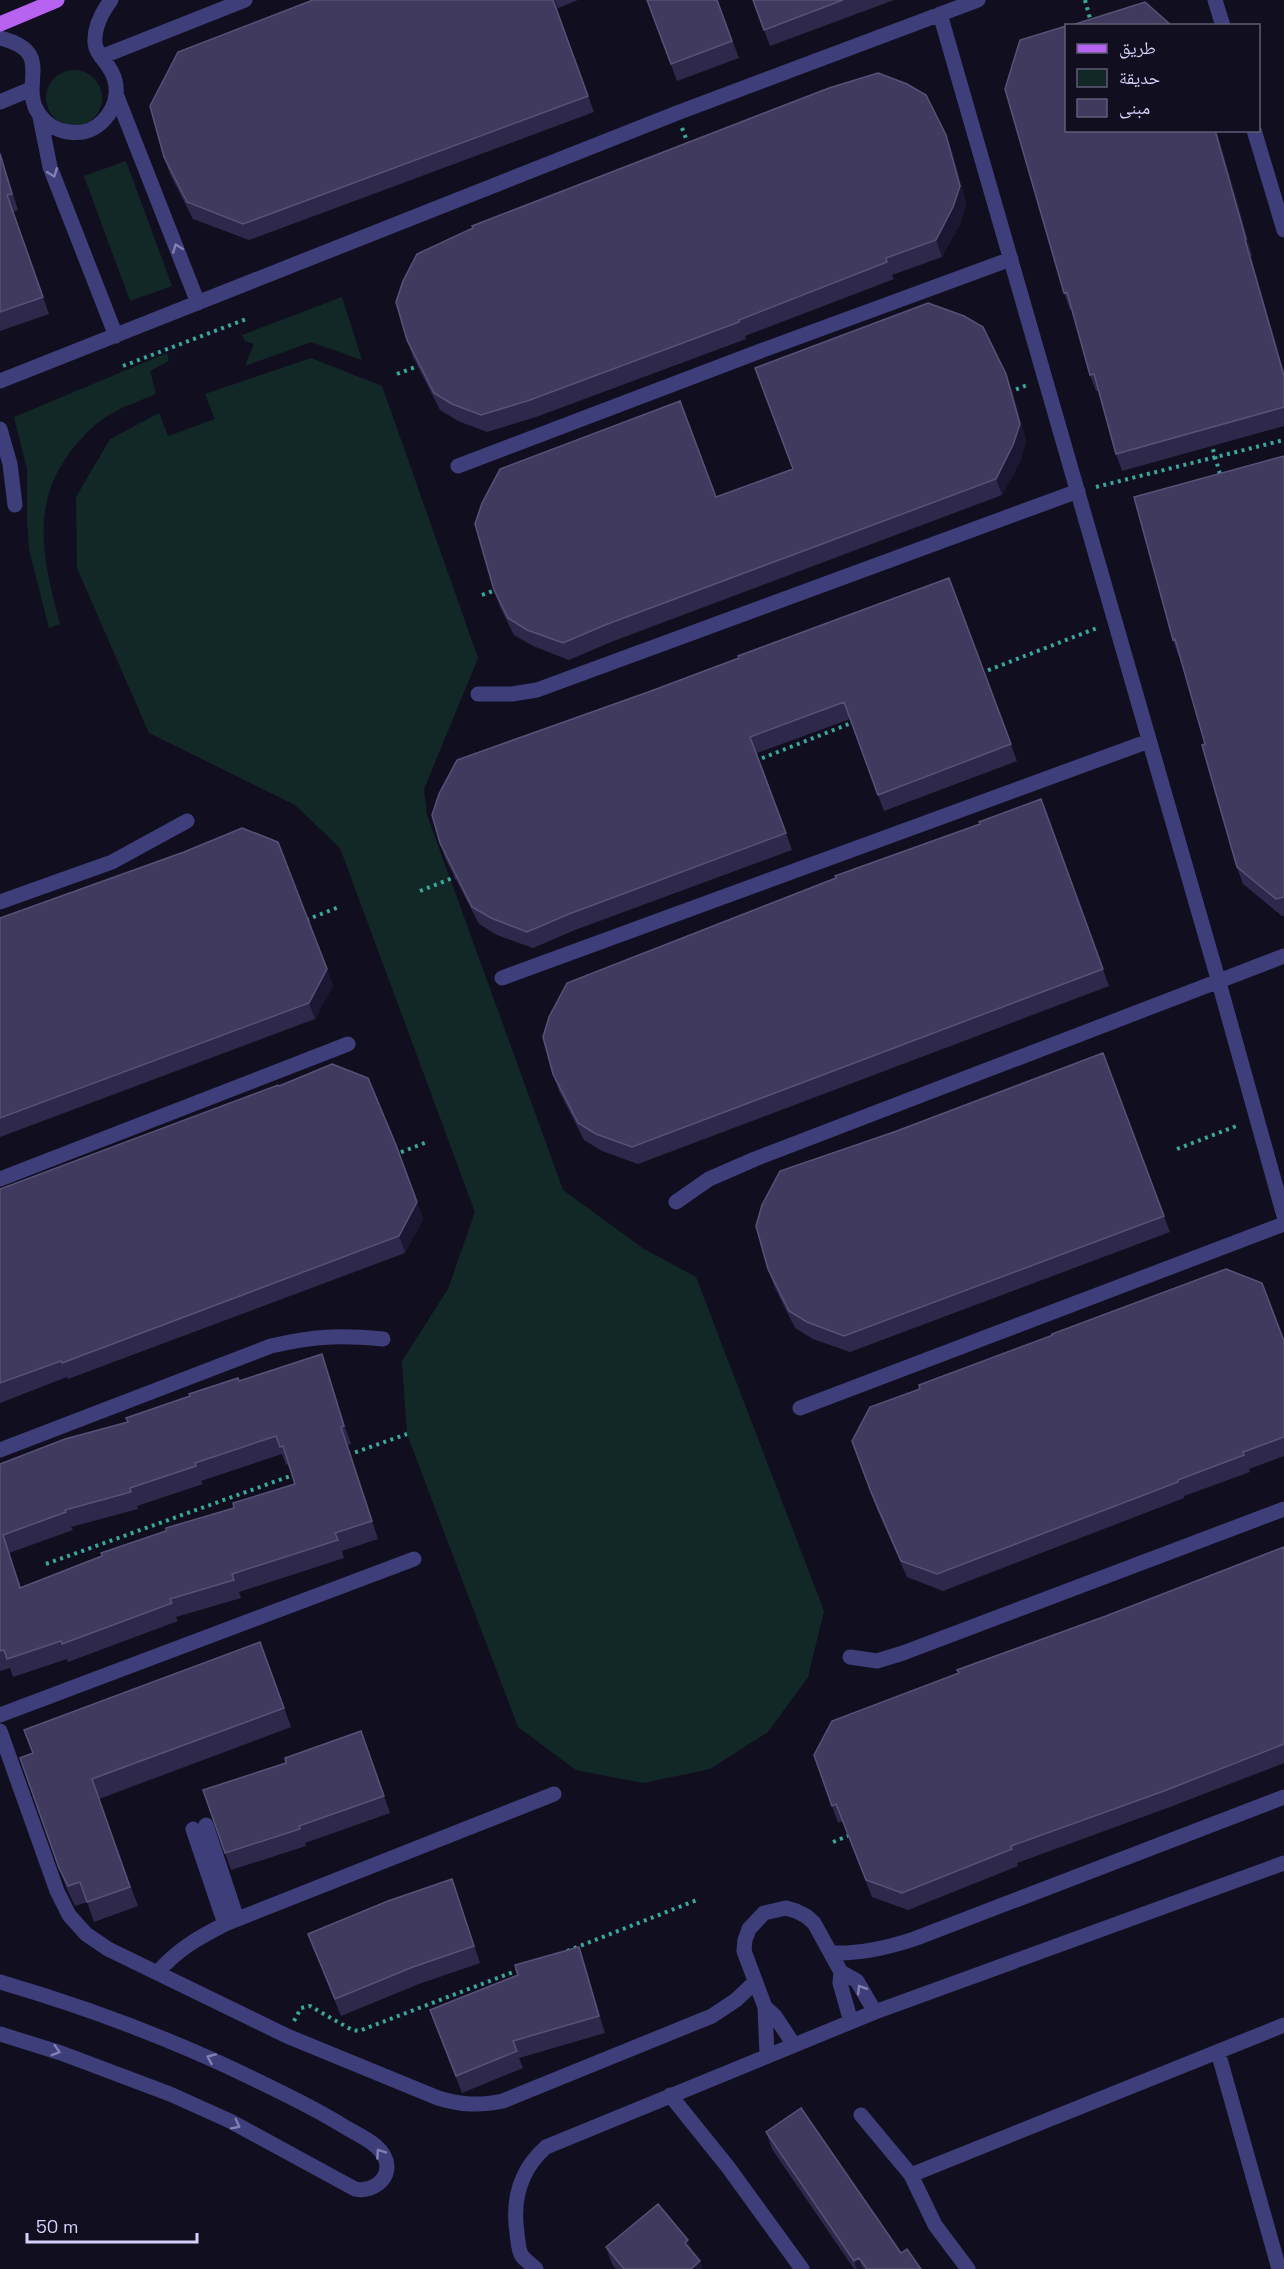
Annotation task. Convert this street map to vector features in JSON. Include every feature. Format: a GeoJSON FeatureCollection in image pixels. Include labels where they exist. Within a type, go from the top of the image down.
{"type":"FeatureCollection","features":[{"type":"Feature","properties":{"kind":"main road"},"geometry":{"type":"LineString","coordinates":[[0,24],[57,0]]}},
{"type":"Feature","properties":{"kind":"street"},"geometry":{"type":"LineString","coordinates":[[111,0],[99,20],[96,51],[114,77],[116,94],[198,303]]}},
{"type":"Feature","properties":{"kind":"street"},"geometry":{"type":"LineString","coordinates":[[101,57],[245,0]]}},
{"type":"Feature","properties":{"kind":"street"},"geometry":{"type":"LineString","coordinates":[[0,381],[677,112],[978,0]]}},
{"type":"Feature","properties":{"kind":"street"},"geometry":{"type":"LineString","coordinates":[[1215,0],[1222,24]]}},
{"type":"Feature","properties":{"kind":"street"},"geometry":{"type":"LineString","coordinates":[[940,14],[1284,1216]]}},
{"type":"Feature","properties":{"kind":"street"},"geometry":{"type":"LineString","coordinates":[[0,38],[16,42],[29,54],[34,71],[31,89],[35,108],[40,117],[50,166],[116,336]]}},
{"type":"Feature","properties":{"kind":"street"},"geometry":{"type":"LineString","coordinates":[[0,102],[31,89]]}},
{"type":"Feature","properties":{"kind":"street"},"geometry":{"type":"LineString","coordinates":[[40,117],[57,130],[68,132],[91,130],[108,115],[116,94]]}},
{"type":"Feature","properties":{"kind":"street"},"geometry":{"type":"LineString","coordinates":[[1255,132],[1284,230]]}},
{"type":"Feature","properties":{"kind":"street"},"geometry":{"type":"LineString","coordinates":[[458,466],[773,346],[1011,259]]}},
{"type":"Feature","properties":{"kind":"street"},"geometry":{"type":"LineString","coordinates":[[0,429],[9,464],[15,505]]}},
{"type":"Feature","properties":{"kind":"street"},"geometry":{"type":"LineString","coordinates":[[478,694],[512,694],[537,690],[1078,491]]}},
{"type":"Feature","properties":{"kind":"street"},"geometry":{"type":"LineString","coordinates":[[502,978],[1149,741]]}},
{"type":"Feature","properties":{"kind":"street"},"geometry":{"type":"LineString","coordinates":[[0,902],[112,862],[188,821]]}},
{"type":"Feature","properties":{"kind":"street"},"geometry":{"type":"LineString","coordinates":[[676,1202],[709,1179],[755,1158],[1218,979],[1284,956]]}},
{"type":"Feature","properties":{"kind":"street"},"geometry":{"type":"LineString","coordinates":[[0,1179],[348,1044]]}},
{"type":"Feature","properties":{"kind":"street"},"geometry":{"type":"LineString","coordinates":[[800,1408],[1284,1224]]}},
{"type":"Feature","properties":{"kind":"street"},"geometry":{"type":"LineString","coordinates":[[0,1450],[271,1346],[308,1338],[345,1335],[383,1339]]}},
{"type":"Feature","properties":{"kind":"street"},"geometry":{"type":"LineString","coordinates":[[850,1657],[877,1661],[903,1653],[1284,1509]]}},
{"type":"Feature","properties":{"kind":"street"},"geometry":{"type":"LineString","coordinates":[[0,1715],[414,1559]]}},
{"type":"Feature","properties":{"kind":"street"},"geometry":{"type":"LineString","coordinates":[[0,1731],[57,1891],[69,1915],[86,1934],[132,1962],[158,1972],[287,2036],[438,2098],[459,2104],[481,2106],[502,2101],[712,2016],[736,2000],[754,1983]]}},
{"type":"Feature","properties":{"kind":"street"},"geometry":{"type":"LineString","coordinates":[[158,1972],[174,1954],[231,1921],[554,1794]]}},
{"type":"Feature","properties":{"kind":"street"},"geometry":{"type":"LineString","coordinates":[[832,1953],[853,1954],[885,1949],[914,1940],[1284,1797]]}},
{"type":"Feature","properties":{"kind":"street"},"geometry":{"type":"LineString","coordinates":[[199,1827],[231,1921]]}},
{"type":"Feature","properties":{"kind":"street"},"geometry":{"type":"LineString","coordinates":[[536,2269],[521,2255],[516,2228],[518,2188],[528,2165],[546,2147],[875,2012],[1284,1863]]}},
{"type":"Feature","properties":{"kind":"street"},"geometry":{"type":"LineString","coordinates":[[767,2055],[765,2007],[754,1983],[744,1951],[749,1929],[764,1913],[786,1908],[806,1916],[814,1923],[841,1972],[840,1983],[850,2022]]}},
{"type":"Feature","properties":{"kind":"street"},"geometry":{"type":"LineString","coordinates":[[841,1972],[857,1981],[875,2012]]}},
{"type":"Feature","properties":{"kind":"street"},"geometry":{"type":"LineString","coordinates":[[0,1982],[83,2008],[210,2057],[322,2112],[379,2149],[386,2163],[385,2173],[375,2186],[365,2190],[354,2189],[240,2126],[170,2094],[62,2053],[0,2034]]}},
{"type":"Feature","properties":{"kind":"street"},"geometry":{"type":"LineString","coordinates":[[765,2007],[775,2016],[794,2044]]}},
{"type":"Feature","properties":{"kind":"street"},"geometry":{"type":"LineString","coordinates":[[910,2175],[1284,2025]]}},
{"type":"Feature","properties":{"kind":"street"},"geometry":{"type":"LineString","coordinates":[[1218,2052],[1280,2269]]}},
{"type":"Feature","properties":{"kind":"street"},"geometry":{"type":"LineString","coordinates":[[670,2095],[728,2167],[802,2269]]}},
{"type":"Feature","properties":{"kind":"street"},"geometry":{"type":"LineString","coordinates":[[861,2115],[910,2175],[935,2225],[968,2269]]}},
{"type":"Feature","properties":{"kind":"path"},"geometry":{"type":"LineString","coordinates":[[1085,0],[1091,24]]}},
{"type":"Feature","properties":{"kind":"path"},"geometry":{"type":"LineString","coordinates":[[677,112],[692,155]]}},
{"type":"Feature","properties":{"kind":"path"},"geometry":{"type":"LineString","coordinates":[[123,366],[249,318]]}},
{"type":"Feature","properties":{"kind":"path"},"geometry":{"type":"LineString","coordinates":[[397,374],[430,362]]}},
{"type":"Feature","properties":{"kind":"path"},"geometry":{"type":"LineString","coordinates":[[1001,395],[1045,378]]}},
{"type":"Feature","properties":{"kind":"path"},"geometry":{"type":"LineString","coordinates":[[1209,434],[1222,480]]}},
{"type":"Feature","properties":{"kind":"path"},"geometry":{"type":"LineString","coordinates":[[1078,491],[1284,440]]}},
{"type":"Feature","properties":{"kind":"path"},"geometry":{"type":"LineString","coordinates":[[482,595],[504,586]]}},
{"type":"Feature","properties":{"kind":"path"},"geometry":{"type":"LineString","coordinates":[[971,677],[1115,621]]}},
{"type":"Feature","properties":{"kind":"path"},"geometry":{"type":"LineString","coordinates":[[751,763],[861,720]]}},
{"type":"Feature","properties":{"kind":"path"},"geometry":{"type":"LineString","coordinates":[[420,891],[464,874]]}},
{"type":"Feature","properties":{"kind":"path"},"geometry":{"type":"LineString","coordinates":[[295,924],[339,907]]}},
{"type":"Feature","properties":{"kind":"path"},"geometry":{"type":"LineString","coordinates":[[1177,1149],[1257,1118]]}},
{"type":"Feature","properties":{"kind":"path"},"geometry":{"type":"LineString","coordinates":[[383,1159],[427,1142]]}},
{"type":"Feature","properties":{"kind":"path"},"geometry":{"type":"LineString","coordinates":[[339,1459],[407,1434]]}},
{"type":"Feature","properties":{"kind":"path"},"geometry":{"type":"LineString","coordinates":[[46,1564],[305,1471]]}},
{"type":"Feature","properties":{"kind":"path"},"geometry":{"type":"LineString","coordinates":[[833,1842],[855,1833]]}},
{"type":"Feature","properties":{"kind":"path"},"geometry":{"type":"LineString","coordinates":[[563,1952],[697,1900]]}},
{"type":"Feature","properties":{"kind":"path"},"geometry":{"type":"LineString","coordinates":[[287,2036],[299,2011],[305,2006],[310,2006],[352,2030],[358,2031],[530,1965]]}},
{"type":"Feature","properties":{"kind":"green space"},"geometry":{"type":"Polygon","coordinates":[[[68,70],[80,70],[90,74],[98,82],[102,98],[98,114],[90,122],[80,126],[68,126],[58,122],[50,114],[46,104],[46,92],[50,82],[58,74],[68,70]]]}},
{"type":"Feature","properties":{"kind":"green space"},"geometry":{"type":"Polygon","coordinates":[[[126,161],[172,286],[130,301],[84,176],[126,161]]]}},
{"type":"Feature","properties":{"kind":"green space"},"geometry":{"type":"Polygon","coordinates":[[[342,297],[362,360],[311,342],[245,366],[254,344],[245,341],[242,335],[342,297]]]}},
{"type":"Feature","properties":{"kind":"green space"},"geometry":{"type":"Polygon","coordinates":[[[167,353],[169,361],[150,371],[156,394],[119,409],[101,420],[70,452],[57,473],[49,494],[44,536],[49,579],[60,624],[49,628],[29,549],[27,469],[14,417],[167,353]]]}},
{"type":"Feature","properties":{"kind":"green space"},"geometry":{"type":"Polygon","coordinates":[[[311,358],[382,386],[478,658],[424,789],[427,815],[563,1190],[644,1249],[696,1277],[824,1611],[808,1677],[768,1732],[710,1769],[643,1783],[576,1770],[518,1727],[407,1434],[402,1361],[448,1289],[475,1212],[340,848],[295,805],[149,733],[77,568],[76,497],[110,439],[159,413],[168,436],[215,419],[205,394],[311,358]]]}},
{"type":"Feature","properties":{"kind":"building"},"geometry":{"type":"Polygon","coordinates":[[[313,0],[553,0],[588,96],[243,224],[187,202],[164,157],[150,106],[178,52],[313,0]]]}},
{"type":"Feature","properties":{"kind":"building"},"geometry":{"type":"Polygon","coordinates":[[[647,0],[717,0],[732,41],[671,64],[647,0]]]}},
{"type":"Feature","properties":{"kind":"building"},"geometry":{"type":"Polygon","coordinates":[[[753,0],[843,0],[764,30],[753,0]]]}},
{"type":"Feature","properties":{"kind":"building"},"geometry":{"type":"Polygon","coordinates":[[[1145,2],[1170,24],[1075,24],[1145,2]]]}},
{"type":"Feature","properties":{"kind":"building"},"geometry":{"type":"Polygon","coordinates":[[[1065,26],[1065,132],[1216,132],[1284,376],[1284,407],[1116,454],[1094,374],[1090,375],[1067,292],[1064,293],[1005,89],[1020,40],[1065,26]]]}},
{"type":"Feature","properties":{"kind":"building"},"geometry":{"type":"Polygon","coordinates":[[[878,73],[907,84],[926,95],[946,135],[960,186],[953,207],[936,240],[886,258],[887,262],[739,320],[739,322],[530,400],[481,415],[452,404],[434,393],[407,340],[396,302],[403,281],[417,254],[473,228],[472,226],[829,88],[878,73]]]}},
{"type":"Feature","properties":{"kind":"building"},"geometry":{"type":"Polygon","coordinates":[[[0,154],[12,194],[7,195],[43,297],[0,312],[0,154]]]}},
{"type":"Feature","properties":{"kind":"building"},"geometry":{"type":"Polygon","coordinates":[[[928,303],[964,316],[983,327],[1006,374],[1020,424],[1013,445],[996,479],[605,625],[563,643],[527,630],[508,618],[494,590],[475,524],[482,503],[500,469],[680,401],[716,497],[793,469],[755,368],[928,303]]]}},
{"type":"Feature","properties":{"kind":"building"},"geometry":{"type":"Polygon","coordinates":[[[1284,456],[1284,897],[1276,899],[1237,867],[1202,745],[1205,744],[1175,639],[1173,640],[1134,497],[1284,456]]]}},
{"type":"Feature","properties":{"kind":"building"},"geometry":{"type":"Polygon","coordinates":[[[949,578],[1011,744],[878,795],[844,702],[750,737],[786,833],[569,914],[527,932],[491,918],[472,907],[440,843],[432,815],[439,794],[457,760],[651,691],[739,658],[738,656],[949,578]]]}},
{"type":"Feature","properties":{"kind":"building"},"geometry":{"type":"Polygon","coordinates":[[[1041,799],[1103,969],[632,1147],[596,1134],[578,1123],[553,1074],[543,1037],[549,1017],[567,983],[836,878],[835,876],[980,824],[979,822],[1041,799]]]}},
{"type":"Feature","properties":{"kind":"building"},"geometry":{"type":"Polygon","coordinates":[[[242,828],[278,842],[327,969],[309,1003],[0,1118],[0,918],[184,852],[242,828]]]}},
{"type":"Feature","properties":{"kind":"building"},"geometry":{"type":"Polygon","coordinates":[[[1103,1053],[1164,1216],[844,1336],[807,1322],[789,1311],[768,1269],[756,1226],[762,1205],[780,1171],[894,1132],[1103,1053]]]}},
{"type":"Feature","properties":{"kind":"building"},"geometry":{"type":"Polygon","coordinates":[[[332,1064],[368,1078],[396,1145],[417,1202],[399,1236],[62,1363],[61,1361],[0,1383],[0,1189],[279,1086],[332,1064]]]}},
{"type":"Feature","properties":{"kind":"building"},"geometry":{"type":"Polygon","coordinates":[[[1226,1269],[1262,1283],[1284,1341],[1284,1437],[1243,1452],[1244,1455],[1178,1480],[1178,1482],[937,1574],[901,1561],[852,1441],[870,1407],[920,1389],[919,1385],[1226,1269]]]}},
{"type":"Feature","properties":{"kind":"building"},"geometry":{"type":"Polygon","coordinates":[[[322,1354],[344,1426],[341,1427],[372,1521],[335,1533],[338,1540],[232,1574],[234,1580],[170,1599],[172,1603],[62,1644],[61,1641],[7,1659],[4,1650],[0,1651],[0,1464],[65,1439],[128,1422],[126,1418],[190,1396],[189,1394],[238,1378],[239,1381],[322,1354]],[[276,1436],[130,1488],[131,1492],[65,1510],[66,1512],[3,1535],[20,1588],[102,1556],[101,1553],[166,1531],[166,1528],[234,1508],[233,1503],[295,1484],[283,1446],[280,1447],[276,1436]]]}},
{"type":"Feature","properties":{"kind":"building"},"geometry":{"type":"Polygon","coordinates":[[[1284,1547],[1284,1744],[1164,1791],[1011,1846],[1012,1849],[902,1893],[866,1880],[836,1804],[832,1806],[814,1755],[832,1721],[959,1673],[957,1670],[1106,1616],[1284,1547]]]}},
{"type":"Feature","properties":{"kind":"building"},"geometry":{"type":"Polygon","coordinates":[[[260,1642],[284,1708],[92,1779],[130,1887],[87,1902],[80,1882],[68,1886],[59,1868],[20,1758],[33,1753],[24,1730],[260,1642]]]}},
{"type":"Feature","properties":{"kind":"building"},"geometry":{"type":"Polygon","coordinates":[[[361,1731],[384,1796],[299,1826],[300,1829],[225,1853],[203,1790],[286,1763],[285,1758],[361,1731]]]}},
{"type":"Feature","properties":{"kind":"building"},"geometry":{"type":"Polygon","coordinates":[[[452,1879],[474,1946],[413,1967],[335,1999],[308,1934],[388,1901],[452,1879]]]}},
{"type":"Feature","properties":{"kind":"building"},"geometry":{"type":"Polygon","coordinates":[[[579,1947],[599,2016],[513,2041],[517,2051],[456,2076],[430,2010],[518,1975],[515,1965],[579,1947]]]}},
{"type":"Feature","properties":{"kind":"building"},"geometry":{"type":"Polygon","coordinates":[[[801,2108],[901,2253],[907,2249],[921,2269],[867,2269],[859,2258],[854,2261],[766,2132],[801,2108]]]}},
{"type":"Feature","properties":{"kind":"building"},"geometry":{"type":"Polygon","coordinates":[[[658,2204],[688,2240],[685,2243],[700,2261],[691,2269],[624,2269],[606,2247],[658,2204]]]}}]}
